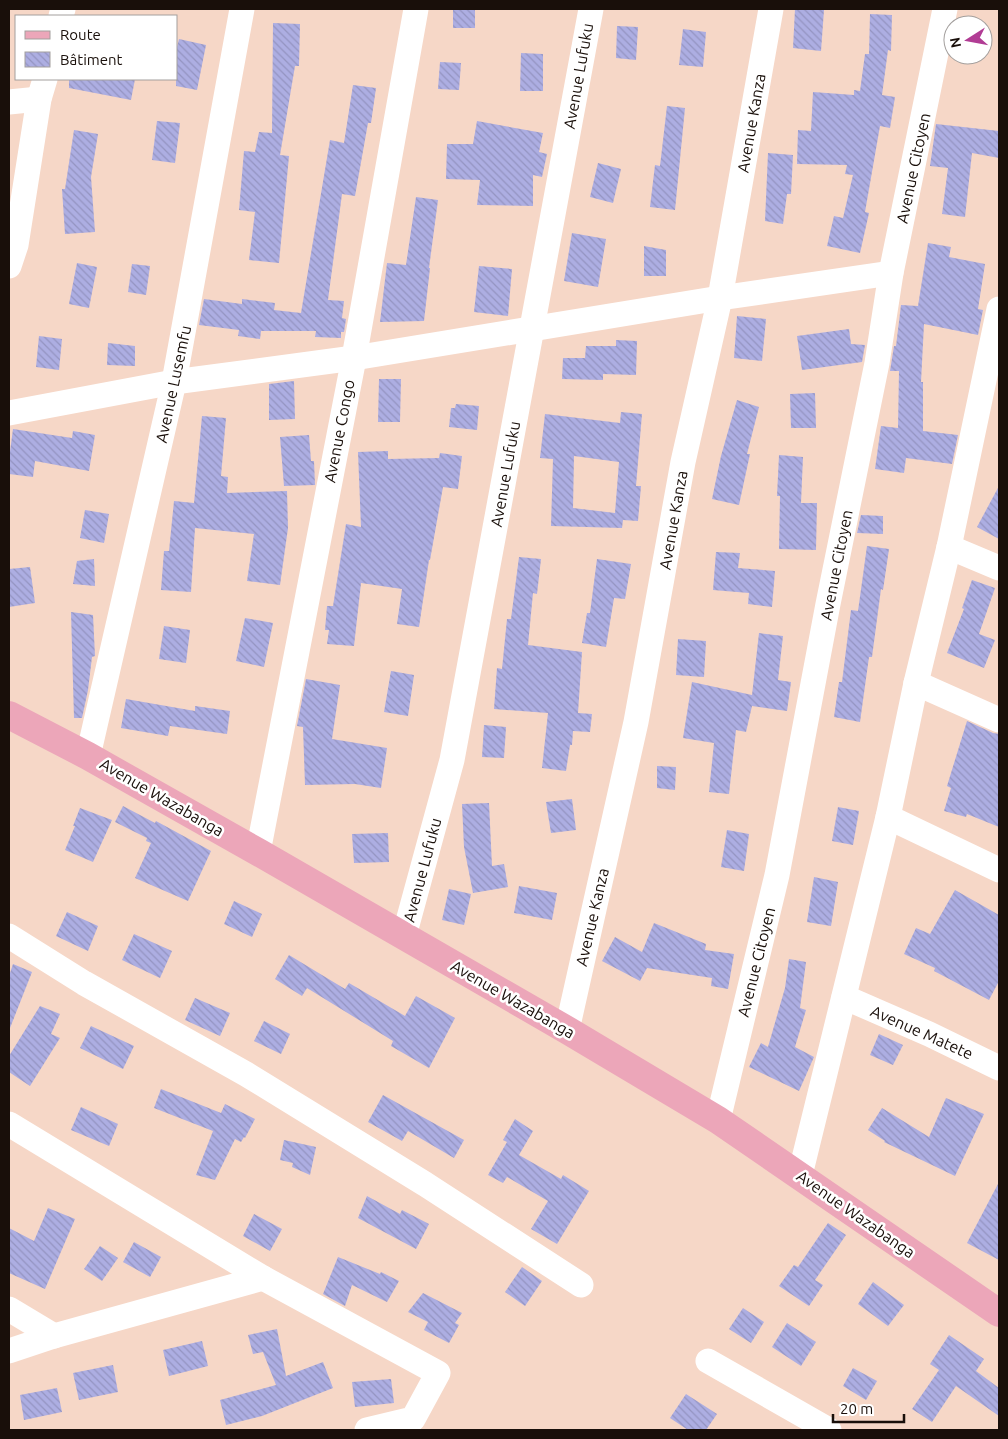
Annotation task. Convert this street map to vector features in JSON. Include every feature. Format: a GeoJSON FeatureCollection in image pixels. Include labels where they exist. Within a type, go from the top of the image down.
{"type":"FeatureCollection","features":[{"type":"Feature","properties":{"kind":"main road","name":"Avenue Wazabanga"},"geometry":{"type":"LineString","coordinates":[[9,715],[88,756],[258,852],[567,1030],[718,1120],[999,1313]]}},
{"type":"Feature","properties":{"kind":"street","name":"Avenue Lusemfu"},"geometry":{"type":"LineString","coordinates":[[88,756],[174,382],[242,9]]}},
{"type":"Feature","properties":{"kind":"street","name":"Avenue Congo"},"geometry":{"type":"LineString","coordinates":[[258,852],[354,358],[416,9]]}},
{"type":"Feature","properties":{"kind":"street","name":"Avenue Lufuku"},"geometry":{"type":"LineString","coordinates":[[404,936],[452,760],[591,9]]}},
{"type":"Feature","properties":{"kind":"street","name":"Avenue Kanza"},"geometry":{"type":"LineString","coordinates":[[567,1030],[636,722],[683,462],[720,298],[771,9]]}},
{"type":"Feature","properties":{"kind":"street","name":"Avenue Citoyen"},"geometry":{"type":"LineString","coordinates":[[718,1120],[777,874],[826,613],[877,363],[891,274],[945,9]]}},
{"type":"Feature","properties":{"kind":"street"},"geometry":{"type":"LineString","coordinates":[[9,102],[42,89]]}},
{"type":"Feature","properties":{"kind":"street"},"geometry":{"type":"LineString","coordinates":[[9,266],[16,245],[42,89]]}},
{"type":"Feature","properties":{"kind":"street"},"geometry":{"type":"LineString","coordinates":[[9,413],[174,382],[354,358],[720,298],[891,274]]}},
{"type":"Feature","properties":{"kind":"street"},"geometry":{"type":"LineString","coordinates":[[800,1175],[888,817],[916,683],[949,547],[990,402],[999,309]]}},
{"type":"Feature","properties":{"kind":"street"},"geometry":{"type":"LineString","coordinates":[[949,547],[999,568]]}},
{"type":"Feature","properties":{"kind":"street"},"geometry":{"type":"LineString","coordinates":[[916,683],[999,720]]}},
{"type":"Feature","properties":{"kind":"street"},"geometry":{"type":"LineString","coordinates":[[888,817],[999,870]]}},
{"type":"Feature","properties":{"kind":"street"},"geometry":{"type":"LineString","coordinates":[[9,936],[84,983],[254,1079],[425,1184],[581,1285]]}},
{"type":"Feature","properties":{"kind":"street","name":"Avenue Matete"},"geometry":{"type":"LineString","coordinates":[[844,997],[929,1034],[999,1068]]}},
{"type":"Feature","properties":{"kind":"street"},"geometry":{"type":"LineString","coordinates":[[9,1124],[263,1278],[438,1373],[413,1419],[366,1430]]}},
{"type":"Feature","properties":{"kind":"street"},"geometry":{"type":"LineString","coordinates":[[9,1351],[54,1336],[263,1278]]}},
{"type":"Feature","properties":{"kind":"street"},"geometry":{"type":"LineString","coordinates":[[9,1309],[54,1336]]}},
{"type":"Feature","properties":{"kind":"street"},"geometry":{"type":"LineString","coordinates":[[708,1361],[829,1430]]}},
{"type":"Feature","properties":{"kind":"building"},"geometry":{"type":"Polygon","coordinates":[[[453,9],[475,9],[475,28],[453,28],[453,9]]]}},
{"type":"Feature","properties":{"kind":"building"},"geometry":{"type":"Polygon","coordinates":[[[795,9],[824,10],[821,51],[793,48],[795,9]]]}},
{"type":"Feature","properties":{"kind":"building"},"geometry":{"type":"Polygon","coordinates":[[[870,14],[892,15],[891,51],[888,50],[882,95],[895,97],[890,128],[880,126],[865,212],[869,213],[860,253],[827,246],[834,216],[843,218],[853,175],[845,174],[847,165],[797,164],[798,130],[811,131],[813,92],[854,95],[854,90],[860,91],[865,54],[869,54],[870,14]]]}},
{"type":"Feature","properties":{"kind":"building"},"geometry":{"type":"Polygon","coordinates":[[[273,23],[300,24],[299,66],[295,66],[280,155],[289,156],[279,263],[249,260],[255,212],[239,210],[244,151],[255,152],[259,132],[272,133],[273,23]]]}},
{"type":"Feature","properties":{"kind":"building"},"geometry":{"type":"Polygon","coordinates":[[[617,26],[638,27],[636,60],[616,58],[617,26]]]}},
{"type":"Feature","properties":{"kind":"building"},"geometry":{"type":"Polygon","coordinates":[[[683,29],[706,32],[703,67],[679,65],[683,29]]]}},
{"type":"Feature","properties":{"kind":"building"},"geometry":{"type":"Polygon","coordinates":[[[179,39],[206,45],[197,90],[176,86],[176,80],[178,80],[179,39]]]}},
{"type":"Feature","properties":{"kind":"building"},"geometry":{"type":"Polygon","coordinates":[[[521,53],[543,54],[543,91],[520,91],[521,53]]]}},
{"type":"Feature","properties":{"kind":"building"},"geometry":{"type":"Polygon","coordinates":[[[440,62],[461,63],[459,90],[438,89],[440,62]]]}},
{"type":"Feature","properties":{"kind":"building"},"geometry":{"type":"Polygon","coordinates":[[[69,80],[135,80],[131,100],[69,88],[69,80]]]}},
{"type":"Feature","properties":{"kind":"building"},"geometry":{"type":"Polygon","coordinates":[[[353,85],[376,88],[371,123],[368,123],[355,196],[342,194],[328,300],[344,301],[342,318],[346,319],[344,332],[341,332],[341,338],[315,337],[316,331],[261,331],[260,339],[238,336],[239,330],[199,325],[204,299],[242,304],[242,299],[275,303],[274,310],[301,313],[330,140],[344,143],[353,85]]]}},
{"type":"Feature","properties":{"kind":"building"},"geometry":{"type":"Polygon","coordinates":[[[667,106],[685,108],[675,210],[650,207],[655,165],[660,166],[667,106]]]}},
{"type":"Feature","properties":{"kind":"building"},"geometry":{"type":"Polygon","coordinates":[[[157,121],[180,123],[175,163],[152,160],[157,121]]]}},
{"type":"Feature","properties":{"kind":"building"},"geometry":{"type":"Polygon","coordinates":[[[477,121],[543,133],[539,152],[547,154],[542,177],[533,175],[533,206],[477,205],[480,180],[446,179],[447,144],[473,144],[477,121]]]}},
{"type":"Feature","properties":{"kind":"building"},"geometry":{"type":"Polygon","coordinates":[[[936,124],[999,131],[999,158],[972,153],[965,217],[942,214],[948,168],[930,166],[936,124]]]}},
{"type":"Feature","properties":{"kind":"building"},"geometry":{"type":"Polygon","coordinates":[[[74,130],[98,134],[91,177],[95,232],[65,234],[62,189],[65,189],[74,130]]]}},
{"type":"Feature","properties":{"kind":"building"},"geometry":{"type":"Polygon","coordinates":[[[768,153],[793,155],[791,194],[787,194],[783,224],[765,221],[768,153]]]}},
{"type":"Feature","properties":{"kind":"building"},"geometry":{"type":"Polygon","coordinates":[[[598,163],[621,169],[613,203],[590,197],[598,163]]]}},
{"type":"Feature","properties":{"kind":"building"},"geometry":{"type":"Polygon","coordinates":[[[416,197],[438,200],[424,321],[380,322],[387,263],[406,265],[416,197]]]}},
{"type":"Feature","properties":{"kind":"building"},"geometry":{"type":"Polygon","coordinates":[[[572,233],[606,239],[598,287],[564,281],[572,233]]]}},
{"type":"Feature","properties":{"kind":"building"},"geometry":{"type":"Polygon","coordinates":[[[928,243],[951,247],[949,257],[985,264],[978,309],[983,310],[978,335],[924,324],[921,382],[923,382],[923,431],[958,435],[952,464],[906,458],[904,473],[875,469],[881,426],[898,428],[899,371],[890,371],[894,346],[896,346],[901,305],[918,306],[928,243]]]}},
{"type":"Feature","properties":{"kind":"building"},"geometry":{"type":"Polygon","coordinates":[[[644,246],[666,250],[666,276],[644,276],[644,246]]]}},
{"type":"Feature","properties":{"kind":"building"},"geometry":{"type":"Polygon","coordinates":[[[77,263],[97,267],[89,308],[69,304],[77,263]]]}},
{"type":"Feature","properties":{"kind":"building"},"geometry":{"type":"Polygon","coordinates":[[[132,264],[150,266],[146,295],[128,292],[132,264]]]}},
{"type":"Feature","properties":{"kind":"building"},"geometry":{"type":"Polygon","coordinates":[[[479,266],[512,269],[508,316],[474,312],[479,266]]]}},
{"type":"Feature","properties":{"kind":"building"},"geometry":{"type":"Polygon","coordinates":[[[737,316],[766,319],[762,361],[734,358],[737,316]]]}},
{"type":"Feature","properties":{"kind":"building"},"geometry":{"type":"Polygon","coordinates":[[[849,329],[851,344],[865,345],[862,362],[802,370],[797,336],[849,329]]]}},
{"type":"Feature","properties":{"kind":"building"},"geometry":{"type":"Polygon","coordinates":[[[39,336],[62,339],[59,370],[36,367],[39,336]]]}},
{"type":"Feature","properties":{"kind":"building"},"geometry":{"type":"Polygon","coordinates":[[[616,340],[637,341],[636,375],[603,374],[603,380],[562,379],[563,358],[585,358],[586,346],[616,346],[616,340]]]}},
{"type":"Feature","properties":{"kind":"building"},"geometry":{"type":"Polygon","coordinates":[[[108,343],[135,346],[135,366],[107,365],[108,343]]]}},
{"type":"Feature","properties":{"kind":"building"},"geometry":{"type":"Polygon","coordinates":[[[379,379],[401,379],[400,422],[378,422],[379,379]]]}},
{"type":"Feature","properties":{"kind":"building"},"geometry":{"type":"Polygon","coordinates":[[[294,381],[295,419],[269,420],[269,384],[294,381]]]}},
{"type":"Feature","properties":{"kind":"building"},"geometry":{"type":"Polygon","coordinates":[[[815,393],[816,428],[791,428],[790,394],[815,393]]]}},
{"type":"Feature","properties":{"kind":"building"},"geometry":{"type":"Polygon","coordinates":[[[737,400],[759,407],[747,454],[750,454],[739,505],[712,499],[721,456],[737,400]]]}},
{"type":"Feature","properties":{"kind":"building"},"geometry":{"type":"Polygon","coordinates":[[[456,404],[479,406],[477,430],[449,427],[451,408],[455,408],[456,404]]]}},
{"type":"Feature","properties":{"kind":"building"},"geometry":{"type":"Polygon","coordinates":[[[621,412],[642,414],[636,486],[641,486],[638,521],[623,520],[622,528],[551,526],[553,459],[540,458],[545,414],[620,423],[621,412]],[[574,456],[573,508],[615,513],[619,462],[574,456]]]}},
{"type":"Feature","properties":{"kind":"building"},"geometry":{"type":"Polygon","coordinates":[[[202,416],[226,418],[221,476],[228,477],[227,493],[287,491],[288,528],[280,585],[247,581],[254,534],[195,528],[191,592],[161,590],[164,551],[169,551],[174,501],[194,503],[202,416]]]}},
{"type":"Feature","properties":{"kind":"building"},"geometry":{"type":"Polygon","coordinates":[[[13,429],[72,438],[73,431],[95,435],[89,471],[35,461],[33,477],[9,474],[13,429]]]}},
{"type":"Feature","properties":{"kind":"building"},"geometry":{"type":"Polygon","coordinates":[[[309,435],[311,461],[314,461],[315,485],[284,486],[280,437],[309,435]]]}},
{"type":"Feature","properties":{"kind":"building"},"geometry":{"type":"Polygon","coordinates":[[[388,451],[388,459],[439,458],[440,453],[462,456],[458,489],[443,487],[419,627],[397,624],[402,589],[361,583],[354,646],[327,644],[329,630],[325,630],[327,606],[333,606],[346,524],[361,527],[358,452],[388,451]]]}},
{"type":"Feature","properties":{"kind":"building"},"geometry":{"type":"Polygon","coordinates":[[[779,455],[803,457],[801,503],[817,503],[816,550],[779,549],[780,496],[777,496],[779,455]]]}},
{"type":"Feature","properties":{"kind":"building"},"geometry":{"type":"Polygon","coordinates":[[[999,486],[999,539],[977,527],[999,486]]]}},
{"type":"Feature","properties":{"kind":"building"},"geometry":{"type":"Polygon","coordinates":[[[85,510],[109,514],[104,543],[80,538],[85,510]]]}},
{"type":"Feature","properties":{"kind":"building"},"geometry":{"type":"Polygon","coordinates":[[[861,515],[883,516],[883,534],[857,533],[861,515]]]}},
{"type":"Feature","properties":{"kind":"building"},"geometry":{"type":"Polygon","coordinates":[[[867,546],[889,549],[883,590],[881,589],[872,657],[869,657],[860,722],[834,717],[839,682],[842,682],[851,610],[858,611],[867,546]]]}},
{"type":"Feature","properties":{"kind":"building"},"geometry":{"type":"Polygon","coordinates":[[[716,552],[740,553],[738,568],[775,571],[772,607],[748,604],[749,593],[713,590],[716,552]]]}},
{"type":"Feature","properties":{"kind":"building"},"geometry":{"type":"Polygon","coordinates":[[[519,557],[541,559],[537,594],[533,593],[528,645],[582,652],[578,713],[592,714],[590,732],[573,731],[566,771],[542,768],[548,713],[494,709],[497,668],[502,669],[507,619],[511,619],[519,557]]]}},
{"type":"Feature","properties":{"kind":"building"},"geometry":{"type":"Polygon","coordinates":[[[94,559],[95,586],[73,584],[77,561],[94,559]]]}},
{"type":"Feature","properties":{"kind":"building"},"geometry":{"type":"Polygon","coordinates":[[[597,559],[631,564],[625,599],[614,598],[606,647],[582,643],[587,613],[590,613],[597,559]]]}},
{"type":"Feature","properties":{"kind":"building"},"geometry":{"type":"Polygon","coordinates":[[[30,567],[35,603],[9,607],[9,569],[30,567]]]}},
{"type":"Feature","properties":{"kind":"building"},"geometry":{"type":"Polygon","coordinates":[[[972,580],[995,588],[979,634],[995,640],[984,668],[947,653],[964,609],[962,608],[972,580]]]}},
{"type":"Feature","properties":{"kind":"building"},"geometry":{"type":"Polygon","coordinates":[[[71,612],[93,615],[95,656],[92,657],[82,718],[74,718],[71,612]]]}},
{"type":"Feature","properties":{"kind":"building"},"geometry":{"type":"Polygon","coordinates":[[[245,618],[273,623],[264,667],[236,661],[245,618]]]}},
{"type":"Feature","properties":{"kind":"building"},"geometry":{"type":"Polygon","coordinates":[[[164,626],[190,630],[186,663],[159,659],[164,626]]]}},
{"type":"Feature","properties":{"kind":"building"},"geometry":{"type":"Polygon","coordinates":[[[759,633],[783,636],[778,680],[791,682],[787,711],[752,706],[746,732],[736,730],[729,794],[709,792],[714,743],[683,738],[692,682],[752,695],[759,633]]]}},
{"type":"Feature","properties":{"kind":"building"},"geometry":{"type":"Polygon","coordinates":[[[678,639],[706,641],[704,677],[676,675],[678,639]]]}},
{"type":"Feature","properties":{"kind":"building"},"geometry":{"type":"Polygon","coordinates":[[[391,671],[414,675],[408,716],[384,712],[391,671]]]}},
{"type":"Feature","properties":{"kind":"building"},"geometry":{"type":"Polygon","coordinates":[[[306,679],[340,685],[332,739],[387,748],[381,788],[355,784],[305,785],[303,727],[297,726],[306,679]]]}},
{"type":"Feature","properties":{"kind":"building"},"geometry":{"type":"Polygon","coordinates":[[[126,699],[195,711],[195,706],[230,711],[227,734],[170,726],[168,736],[121,728],[126,699]]]}},
{"type":"Feature","properties":{"kind":"building"},"geometry":{"type":"Polygon","coordinates":[[[967,721],[999,734],[999,827],[967,814],[966,817],[944,811],[951,788],[947,786],[967,721]]]}},
{"type":"Feature","properties":{"kind":"building"},"geometry":{"type":"Polygon","coordinates":[[[484,725],[506,727],[504,758],[482,757],[484,725]]]}},
{"type":"Feature","properties":{"kind":"building"},"geometry":{"type":"Polygon","coordinates":[[[657,766],[676,767],[675,790],[657,788],[657,766]]]}},
{"type":"Feature","properties":{"kind":"building"},"geometry":{"type":"Polygon","coordinates":[[[572,799],[576,830],[551,833],[546,802],[572,799]]]}},
{"type":"Feature","properties":{"kind":"building"},"geometry":{"type":"Polygon","coordinates":[[[489,803],[492,866],[504,864],[508,887],[473,893],[464,847],[462,804],[489,803]]]}},
{"type":"Feature","properties":{"kind":"building"},"geometry":{"type":"Polygon","coordinates":[[[123,806],[155,823],[156,821],[211,851],[188,901],[135,878],[151,843],[146,841],[147,838],[115,822],[123,806]]]}},
{"type":"Feature","properties":{"kind":"building"},"geometry":{"type":"Polygon","coordinates":[[[838,807],[859,811],[853,845],[832,841],[838,807]]]}},
{"type":"Feature","properties":{"kind":"building"},"geometry":{"type":"Polygon","coordinates":[[[80,808],[112,820],[93,862],[65,850],[80,808]]]}},
{"type":"Feature","properties":{"kind":"building"},"geometry":{"type":"Polygon","coordinates":[[[727,830],[749,834],[744,871],[721,867],[727,830]]]}},
{"type":"Feature","properties":{"kind":"building"},"geometry":{"type":"Polygon","coordinates":[[[388,833],[389,862],[354,863],[352,834],[388,833]]]}},
{"type":"Feature","properties":{"kind":"building"},"geometry":{"type":"Polygon","coordinates":[[[814,877],[838,882],[831,926],[807,922],[814,877]]]}},
{"type":"Feature","properties":{"kind":"building"},"geometry":{"type":"Polygon","coordinates":[[[519,886],[557,893],[552,920],[514,913],[519,886]]]}},
{"type":"Feature","properties":{"kind":"building"},"geometry":{"type":"Polygon","coordinates":[[[449,889],[471,894],[464,925],[442,920],[449,889]]]}},
{"type":"Feature","properties":{"kind":"building"},"geometry":{"type":"Polygon","coordinates":[[[955,890],[999,915],[999,981],[989,1000],[934,971],[935,968],[904,954],[916,928],[930,934],[955,890]]]}},
{"type":"Feature","properties":{"kind":"building"},"geometry":{"type":"Polygon","coordinates":[[[234,901],[262,914],[252,937],[224,924],[234,901]]]}},
{"type":"Feature","properties":{"kind":"building"},"geometry":{"type":"Polygon","coordinates":[[[67,912],[98,926],[88,951],[56,936],[67,912]]]}},
{"type":"Feature","properties":{"kind":"building"},"geometry":{"type":"Polygon","coordinates":[[[654,923],[706,944],[705,950],[734,954],[728,989],[711,986],[712,978],[647,968],[640,981],[602,961],[615,937],[642,952],[654,923]]]}},
{"type":"Feature","properties":{"kind":"building"},"geometry":{"type":"Polygon","coordinates":[[[134,934],[172,951],[160,978],[122,960],[134,934]]]}},
{"type":"Feature","properties":{"kind":"building"},"geometry":{"type":"Polygon","coordinates":[[[289,955],[345,989],[349,983],[405,1016],[416,996],[455,1018],[429,1068],[391,1046],[393,1041],[307,988],[302,996],[275,979],[289,955]]]}},
{"type":"Feature","properties":{"kind":"building"},"geometry":{"type":"Polygon","coordinates":[[[789,959],[806,962],[800,1008],[806,1010],[795,1047],[814,1057],[799,1091],[749,1067],[761,1043],[768,1047],[785,988],[789,959]]]}},
{"type":"Feature","properties":{"kind":"building"},"geometry":{"type":"Polygon","coordinates":[[[13,964],[32,972],[9,1028],[9,976],[13,964]]]}},
{"type":"Feature","properties":{"kind":"building"},"geometry":{"type":"Polygon","coordinates":[[[195,998],[230,1013],[220,1036],[185,1020],[195,998]]]}},
{"type":"Feature","properties":{"kind":"building"},"geometry":{"type":"Polygon","coordinates":[[[40,1006],[60,1014],[51,1034],[60,1038],[30,1086],[9,1072],[9,1056],[40,1006]]]}},
{"type":"Feature","properties":{"kind":"building"},"geometry":{"type":"Polygon","coordinates":[[[264,1021],[290,1034],[281,1054],[254,1041],[264,1021]]]}},
{"type":"Feature","properties":{"kind":"building"},"geometry":{"type":"Polygon","coordinates":[[[91,1026],[134,1046],[123,1069],[80,1048],[91,1026]]]}},
{"type":"Feature","properties":{"kind":"building"},"geometry":{"type":"Polygon","coordinates":[[[879,1034],[903,1045],[893,1065],[870,1055],[879,1034]]]}},
{"type":"Feature","properties":{"kind":"building"},"geometry":{"type":"Polygon","coordinates":[[[161,1089],[221,1113],[225,1104],[255,1119],[241,1142],[235,1139],[215,1180],[196,1175],[213,1131],[154,1108],[161,1089]]]}},
{"type":"Feature","properties":{"kind":"building"},"geometry":{"type":"Polygon","coordinates":[[[383,1095],[464,1140],[454,1158],[408,1131],[402,1141],[368,1122],[383,1095]]]}},
{"type":"Feature","properties":{"kind":"building"},"geometry":{"type":"Polygon","coordinates":[[[946,1098],[984,1114],[955,1176],[884,1142],[868,1130],[882,1108],[929,1137],[946,1098]]]}},
{"type":"Feature","properties":{"kind":"building"},"geometry":{"type":"Polygon","coordinates":[[[81,1107],[118,1124],[109,1146],[71,1130],[81,1107]]]}},
{"type":"Feature","properties":{"kind":"building"},"geometry":{"type":"Polygon","coordinates":[[[515,1119],[533,1131],[519,1155],[561,1179],[563,1175],[589,1191],[557,1244],[531,1229],[548,1201],[507,1177],[503,1183],[488,1175],[507,1142],[503,1140],[515,1119]]]}},
{"type":"Feature","properties":{"kind":"building"},"geometry":{"type":"Polygon","coordinates":[[[284,1140],[316,1147],[310,1175],[292,1167],[293,1163],[280,1160],[284,1140]]]}},
{"type":"Feature","properties":{"kind":"building"},"geometry":{"type":"Polygon","coordinates":[[[999,1182],[999,1260],[967,1243],[999,1182]]]}},
{"type":"Feature","properties":{"kind":"building"},"geometry":{"type":"Polygon","coordinates":[[[367,1196],[400,1214],[402,1210],[429,1224],[416,1249],[358,1218],[367,1196]]]}},
{"type":"Feature","properties":{"kind":"building"},"geometry":{"type":"Polygon","coordinates":[[[48,1208],[75,1219],[45,1289],[9,1273],[9,1228],[34,1241],[48,1208]]]}},
{"type":"Feature","properties":{"kind":"building"},"geometry":{"type":"Polygon","coordinates":[[[254,1214],[282,1229],[270,1251],[243,1236],[254,1214]]]}},
{"type":"Feature","properties":{"kind":"building"},"geometry":{"type":"Polygon","coordinates":[[[828,1223],[846,1235],[815,1280],[823,1285],[809,1306],[779,1286],[794,1265],[798,1267],[828,1223]]]}},
{"type":"Feature","properties":{"kind":"building"},"geometry":{"type":"Polygon","coordinates":[[[134,1242],[161,1257],[150,1277],[123,1262],[134,1242]]]}},
{"type":"Feature","properties":{"kind":"building"},"geometry":{"type":"Polygon","coordinates":[[[100,1246],[118,1258],[102,1281],[84,1269],[100,1246]]]}},
{"type":"Feature","properties":{"kind":"building"},"geometry":{"type":"Polygon","coordinates":[[[338,1257],[380,1274],[381,1272],[399,1281],[387,1302],[352,1285],[345,1306],[323,1294],[338,1257]]]}},
{"type":"Feature","properties":{"kind":"building"},"geometry":{"type":"Polygon","coordinates":[[[522,1267],[542,1281],[525,1306],[505,1292],[522,1267]]]}},
{"type":"Feature","properties":{"kind":"building"},"geometry":{"type":"Polygon","coordinates":[[[873,1282],[904,1305],[888,1326],[858,1304],[873,1282]]]}},
{"type":"Feature","properties":{"kind":"building"},"geometry":{"type":"Polygon","coordinates":[[[423,1293],[462,1313],[455,1323],[459,1325],[449,1343],[424,1330],[428,1322],[408,1312],[423,1293]]]}},
{"type":"Feature","properties":{"kind":"building"},"geometry":{"type":"Polygon","coordinates":[[[743,1308],[764,1322],[751,1343],[729,1329],[743,1308]]]}},
{"type":"Feature","properties":{"kind":"building"},"geometry":{"type":"Polygon","coordinates":[[[787,1323],[816,1342],[801,1366],[772,1347],[787,1323]]]}},
{"type":"Feature","properties":{"kind":"building"},"geometry":{"type":"Polygon","coordinates":[[[277,1329],[286,1376],[323,1362],[333,1388],[262,1416],[226,1425],[220,1400],[276,1385],[263,1352],[253,1354],[248,1335],[277,1329]]]}},
{"type":"Feature","properties":{"kind":"building"},"geometry":{"type":"Polygon","coordinates":[[[949,1335],[984,1359],[976,1371],[999,1388],[999,1416],[956,1386],[932,1422],[912,1409],[939,1370],[930,1364],[949,1335]]]}},
{"type":"Feature","properties":{"kind":"building"},"geometry":{"type":"Polygon","coordinates":[[[202,1341],[208,1366],[169,1376],[163,1350],[202,1341]]]}},
{"type":"Feature","properties":{"kind":"building"},"geometry":{"type":"Polygon","coordinates":[[[113,1365],[118,1392],[79,1400],[73,1373],[113,1365]]]}},
{"type":"Feature","properties":{"kind":"building"},"geometry":{"type":"Polygon","coordinates":[[[853,1368],[877,1381],[866,1400],[843,1386],[853,1368]]]}},
{"type":"Feature","properties":{"kind":"building"},"geometry":{"type":"Polygon","coordinates":[[[391,1379],[394,1403],[355,1407],[352,1382],[391,1379]]]}},
{"type":"Feature","properties":{"kind":"building"},"geometry":{"type":"Polygon","coordinates":[[[57,1388],[62,1412],[24,1420],[20,1395],[57,1388]]]}},
{"type":"Feature","properties":{"kind":"building"},"geometry":{"type":"Polygon","coordinates":[[[686,1394],[717,1414],[706,1430],[688,1430],[670,1418],[686,1394]]]}}]}
